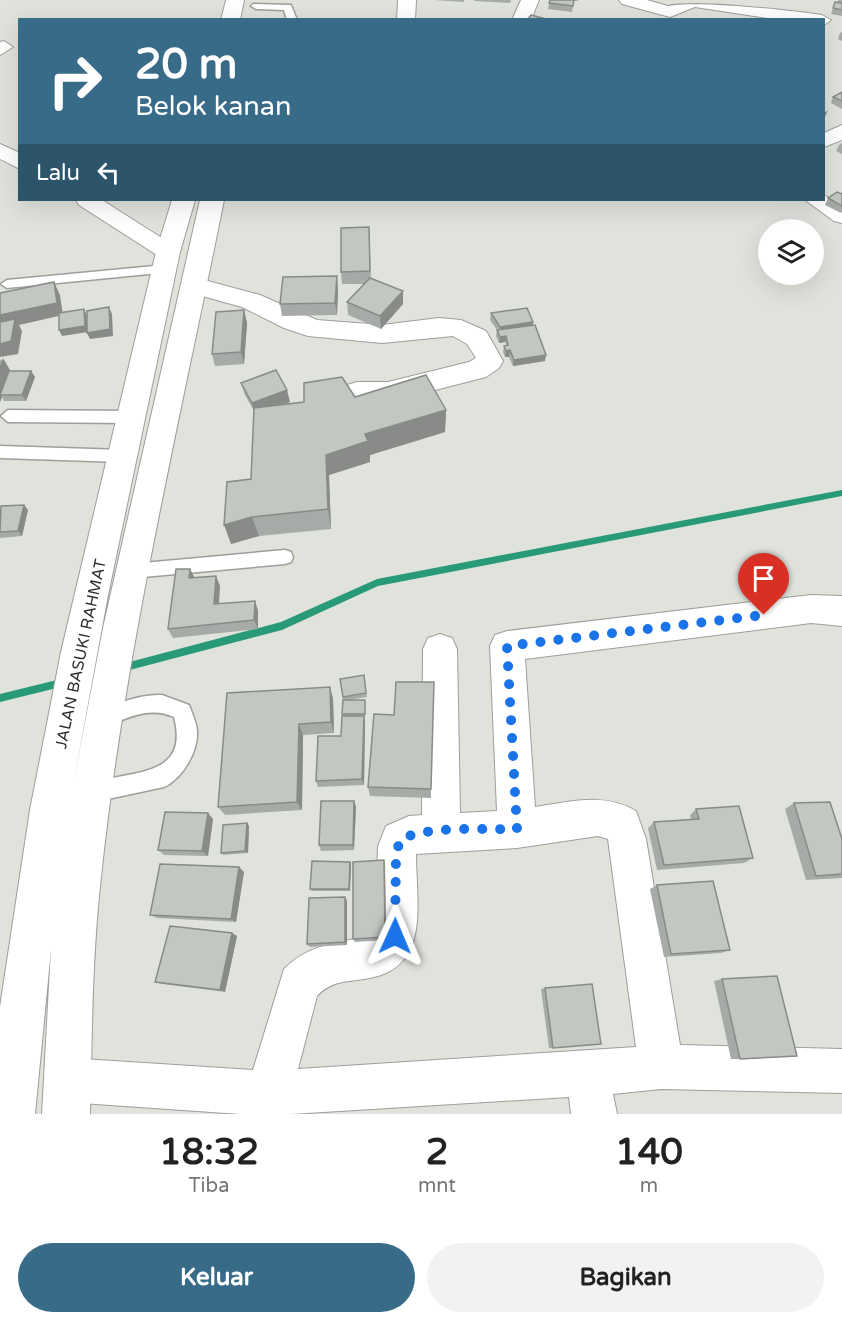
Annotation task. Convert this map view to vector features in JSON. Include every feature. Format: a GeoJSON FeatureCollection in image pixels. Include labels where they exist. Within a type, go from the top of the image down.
{"type":"FeatureCollection","features":[{"type":"Feature","properties":{"kind":"highway"},"geometry":{"type":"LineString","coordinates":[[230,18],[235,0]]}},
{"type":"Feature","properties":{"kind":"highway","name":"JALAN BASUKI RAHMAT"},"geometry":{"type":"LineString","coordinates":[[67,1097],[72,958],[94,792],[94,705],[84,634],[166,261],[183,201]]}},
{"type":"Feature","properties":{"kind":"highway","name":"JALAN BASUKI RAHMAT"},"geometry":{"type":"LineString","coordinates":[[11,1114],[29,953],[94,705],[120,628],[212,201]]}},
{"type":"Feature","properties":{"kind":"street"},"geometry":{"type":"LineString","coordinates":[[406,0],[406,18]]}},
{"type":"Feature","properties":{"kind":"street"},"geometry":{"type":"LineString","coordinates":[[522,18],[527,12],[530,0]]}},
{"type":"Feature","properties":{"kind":"street"},"geometry":{"type":"LineString","coordinates":[[628,0],[668,16],[683,4],[695,2],[799,18]]}},
{"type":"Feature","properties":{"kind":"street"},"geometry":{"type":"LineString","coordinates":[[823,0],[824,13],[831,23]]}},
{"type":"Feature","properties":{"kind":"street"},"geometry":{"type":"LineString","coordinates":[[825,140],[842,131]]}},
{"type":"Feature","properties":{"kind":"street"},"geometry":{"type":"LineString","coordinates":[[0,150],[18,162]]}},
{"type":"Feature","properties":{"kind":"street"},"geometry":{"type":"LineString","coordinates":[[88,201],[166,261]]}},
{"type":"Feature","properties":{"kind":"street"},"geometry":{"type":"LineString","coordinates":[[818,201],[842,216]]}},
{"type":"Feature","properties":{"kind":"street"},"geometry":{"type":"LineString","coordinates":[[193,285],[260,305],[290,323],[303,326],[373,334],[404,333],[438,325],[460,328],[472,333],[486,347],[490,361],[477,370],[388,392],[357,392]]}},
{"type":"Feature","properties":{"kind":"street"},"geometry":{"type":"LineString","coordinates":[[517,829],[507,646],[811,609],[842,610]]}},
{"type":"Feature","properties":{"kind":"street"},"geometry":{"type":"LineString","coordinates":[[440,649],[441,831]]}},
{"type":"Feature","properties":{"kind":"street"},"geometry":{"type":"LineString","coordinates":[[265,1104],[298,984],[308,972],[320,964],[376,955],[390,948],[395,936],[397,846],[400,840],[409,835],[441,831],[517,829],[598,817],[612,819],[622,825],[627,839],[661,1067]]}},
{"type":"Feature","properties":{"kind":"street"},"geometry":{"type":"LineString","coordinates":[[67,1097],[265,1104],[591,1094],[661,1067],[842,1071]]}},
{"type":"Feature","properties":{"kind":"lane"},"geometry":{"type":"LineString","coordinates":[[256,8],[288,7],[291,18]]}},
{"type":"Feature","properties":{"kind":"lane"},"geometry":{"type":"LineString","coordinates":[[7,284],[166,261]]}},
{"type":"Feature","properties":{"kind":"lane"},"geometry":{"type":"LineString","coordinates":[[8,416],[132,417]]}},
{"type":"Feature","properties":{"kind":"lane"},"geometry":{"type":"LineString","coordinates":[[0,452],[123,456]]}},
{"type":"Feature","properties":{"kind":"lane"},"geometry":{"type":"LineString","coordinates":[[132,571],[285,557]]}},
{"type":"Feature","properties":{"kind":"lane"},"geometry":{"type":"LineString","coordinates":[[94,705],[168,703],[182,711],[188,734],[180,760],[164,777],[94,792]]}},
{"type":"Feature","properties":{"kind":"building"},"geometry":{"type":"Polygon","coordinates":[[[550,0],[574,0],[573,6],[549,3],[550,0]]]}},
{"type":"Feature","properties":{"kind":"building"},"geometry":{"type":"Polygon","coordinates":[[[835,2],[842,3],[842,10],[833,8],[835,2]]]}},
{"type":"Feature","properties":{"kind":"building"},"geometry":{"type":"Polygon","coordinates":[[[842,92],[842,101],[833,97],[842,92]]]}},
{"type":"Feature","properties":{"kind":"building"},"geometry":{"type":"Polygon","coordinates":[[[837,192],[842,194],[842,206],[828,198],[837,192]]]}},
{"type":"Feature","properties":{"kind":"building"},"geometry":{"type":"Polygon","coordinates":[[[369,227],[370,271],[341,272],[341,228],[369,227]]]}},
{"type":"Feature","properties":{"kind":"building"},"geometry":{"type":"Polygon","coordinates":[[[337,276],[335,303],[280,304],[283,277],[337,276]]]}},
{"type":"Feature","properties":{"kind":"building"},"geometry":{"type":"Polygon","coordinates":[[[370,278],[403,291],[380,316],[347,302],[370,278]]]}},
{"type":"Feature","properties":{"kind":"building"},"geometry":{"type":"Polygon","coordinates":[[[54,282],[57,303],[0,315],[0,293],[54,282]]]}},
{"type":"Feature","properties":{"kind":"building"},"geometry":{"type":"Polygon","coordinates":[[[109,307],[110,329],[87,333],[87,311],[109,307]]]}},
{"type":"Feature","properties":{"kind":"building"},"geometry":{"type":"Polygon","coordinates":[[[527,308],[533,322],[500,327],[491,313],[527,308]]]}},
{"type":"Feature","properties":{"kind":"building"},"geometry":{"type":"Polygon","coordinates":[[[84,309],[85,326],[59,330],[59,313],[84,309]]]}},
{"type":"Feature","properties":{"kind":"building"},"geometry":{"type":"Polygon","coordinates":[[[244,310],[241,352],[212,354],[216,312],[244,310]]]}},
{"type":"Feature","properties":{"kind":"building"},"geometry":{"type":"Polygon","coordinates":[[[15,319],[11,341],[0,344],[0,322],[15,319]]]}},
{"type":"Feature","properties":{"kind":"building"},"geometry":{"type":"Polygon","coordinates":[[[535,325],[546,355],[514,360],[510,350],[506,351],[504,346],[508,345],[506,336],[500,337],[497,330],[535,325]]]}},
{"type":"Feature","properties":{"kind":"building"},"geometry":{"type":"Polygon","coordinates":[[[276,370],[287,390],[252,403],[241,383],[276,370]]]}},
{"type":"Feature","properties":{"kind":"building"},"geometry":{"type":"Polygon","coordinates":[[[9,371],[31,371],[22,395],[0,395],[9,371]]]}},
{"type":"Feature","properties":{"kind":"building"},"geometry":{"type":"Polygon","coordinates":[[[426,375],[446,410],[365,434],[368,441],[326,455],[328,509],[252,517],[224,525],[227,482],[251,479],[254,408],[304,402],[304,383],[342,377],[355,397],[426,375]]]}},
{"type":"Feature","properties":{"kind":"building"},"geometry":{"type":"Polygon","coordinates":[[[24,505],[18,531],[0,532],[1,506],[24,505]]]}},
{"type":"Feature","properties":{"kind":"building"},"geometry":{"type":"Polygon","coordinates":[[[176,569],[190,569],[189,578],[216,576],[214,604],[255,601],[254,620],[168,629],[176,569]]]}},
{"type":"Feature","properties":{"kind":"building"},"geometry":{"type":"Polygon","coordinates":[[[364,675],[366,693],[343,697],[340,679],[364,675]]]}},
{"type":"Feature","properties":{"kind":"building"},"geometry":{"type":"Polygon","coordinates":[[[396,682],[434,682],[431,789],[368,787],[374,714],[394,715],[396,682]]]}},
{"type":"Feature","properties":{"kind":"building"},"geometry":{"type":"Polygon","coordinates":[[[330,687],[331,722],[299,724],[297,802],[218,807],[227,693],[330,687]]]}},
{"type":"Feature","properties":{"kind":"building"},"geometry":{"type":"Polygon","coordinates":[[[343,700],[365,700],[365,714],[342,714],[343,700]]]}},
{"type":"Feature","properties":{"kind":"building"},"geometry":{"type":"Polygon","coordinates":[[[342,716],[364,716],[362,779],[316,781],[318,736],[341,736],[342,716]]]}},
{"type":"Feature","properties":{"kind":"building"},"geometry":{"type":"Polygon","coordinates":[[[321,801],[354,801],[353,845],[319,845],[321,801]]]}},
{"type":"Feature","properties":{"kind":"building"},"geometry":{"type":"Polygon","coordinates":[[[830,802],[842,839],[842,874],[816,876],[794,803],[830,802]]]}},
{"type":"Feature","properties":{"kind":"building"},"geometry":{"type":"Polygon","coordinates":[[[739,806],[753,858],[664,865],[654,822],[699,819],[696,809],[739,806]]]}},
{"type":"Feature","properties":{"kind":"building"},"geometry":{"type":"Polygon","coordinates":[[[165,812],[208,813],[202,851],[158,850],[165,812]]]}},
{"type":"Feature","properties":{"kind":"building"},"geometry":{"type":"Polygon","coordinates":[[[247,823],[245,851],[221,853],[223,825],[247,823]]]}},
{"type":"Feature","properties":{"kind":"building"},"geometry":{"type":"Polygon","coordinates":[[[384,860],[385,937],[353,939],[353,862],[384,860]]]}},
{"type":"Feature","properties":{"kind":"building"},"geometry":{"type":"Polygon","coordinates":[[[312,861],[350,862],[349,889],[310,889],[312,861]]]}},
{"type":"Feature","properties":{"kind":"building"},"geometry":{"type":"Polygon","coordinates":[[[160,864],[239,867],[231,919],[150,915],[160,864]]]}},
{"type":"Feature","properties":{"kind":"building"},"geometry":{"type":"Polygon","coordinates":[[[713,881],[730,950],[671,954],[657,885],[713,881]]]}},
{"type":"Feature","properties":{"kind":"building"},"geometry":{"type":"Polygon","coordinates":[[[345,897],[345,942],[307,944],[309,898],[345,897]]]}},
{"type":"Feature","properties":{"kind":"building"},"geometry":{"type":"Polygon","coordinates":[[[170,926],[232,933],[220,990],[155,982],[170,926]]]}},
{"type":"Feature","properties":{"kind":"building"},"geometry":{"type":"Polygon","coordinates":[[[777,976],[797,1056],[740,1059],[722,979],[777,976]]]}},
{"type":"Feature","properties":{"kind":"building"},"geometry":{"type":"Polygon","coordinates":[[[592,984],[601,1044],[553,1048],[545,988],[592,984]]]}},
{"type":"Feature","properties":{"kind":"waterway"},"geometry":{"type":"LineString","coordinates":[[122,668],[282,626],[377,583],[842,493]]}},
{"type":"Feature","properties":{"kind":"waterway"},"geometry":{"type":"LineString","coordinates":[[0,698],[65,682]]}},
{"type":"Feature","properties":{"kind":"route"},"geometry":{"type":"LineString","coordinates":[[395,936],[396,855],[400,840],[409,835],[441,831],[517,829],[507,646],[764,615]]}}]}
